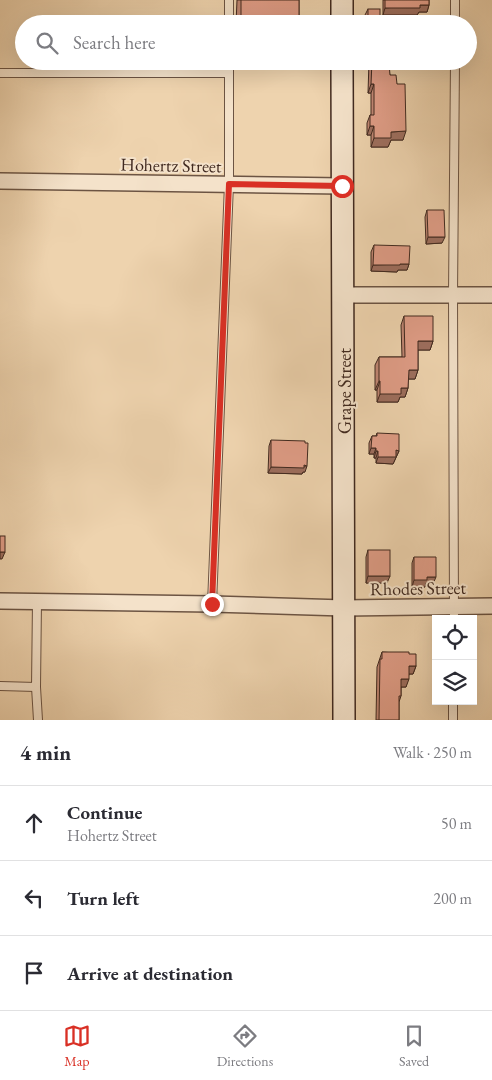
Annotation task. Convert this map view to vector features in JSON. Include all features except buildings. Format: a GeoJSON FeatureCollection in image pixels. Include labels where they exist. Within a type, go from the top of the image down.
{"type":"FeatureCollection","features":[{"type":"Feature","properties":{"kind":"street"},"geometry":{"type":"LineString","coordinates":[[342,0],[342,15]]}},
{"type":"Feature","properties":{"kind":"street","name":"Grape Street"},"geometry":{"type":"LineString","coordinates":[[342,70],[344,720]]}},
{"type":"Feature","properties":{"kind":"street","name":"Hohertz Street"},"geometry":{"type":"LineString","coordinates":[[0,182],[342,186]]}},
{"type":"Feature","properties":{"kind":"street"},"geometry":{"type":"LineString","coordinates":[[344,295],[492,295]]}},
{"type":"Feature","properties":{"kind":"street","name":"Rhodes Street"},"geometry":{"type":"LineString","coordinates":[[0,601],[212,604],[454,612],[492,606]]}},
{"type":"Feature","properties":{"kind":"lane"},"geometry":{"type":"LineString","coordinates":[[229,0],[229,15]]}},
{"type":"Feature","properties":{"kind":"lane"},"geometry":{"type":"LineString","coordinates":[[455,0],[455,15]]}},
{"type":"Feature","properties":{"kind":"lane"},"geometry":{"type":"LineString","coordinates":[[454,70],[454,612]]}},
{"type":"Feature","properties":{"kind":"lane"},"geometry":{"type":"LineString","coordinates":[[0,73],[229,73],[229,184],[212,604]]}},
{"type":"Feature","properties":{"kind":"lane"},"geometry":{"type":"LineString","coordinates":[[36,601],[38,720]]}},
{"type":"Feature","properties":{"kind":"lane"},"geometry":{"type":"LineString","coordinates":[[0,686],[36,686]]}},
{"type":"Feature","properties":{"kind":"lane"},"geometry":{"type":"LineString","coordinates":[[453,705],[453,720]]}},
{"type":"Feature","properties":{"kind":"route"},"geometry":{"type":"LineString","coordinates":[[212,604],[229,184],[342,186]]}}]}
